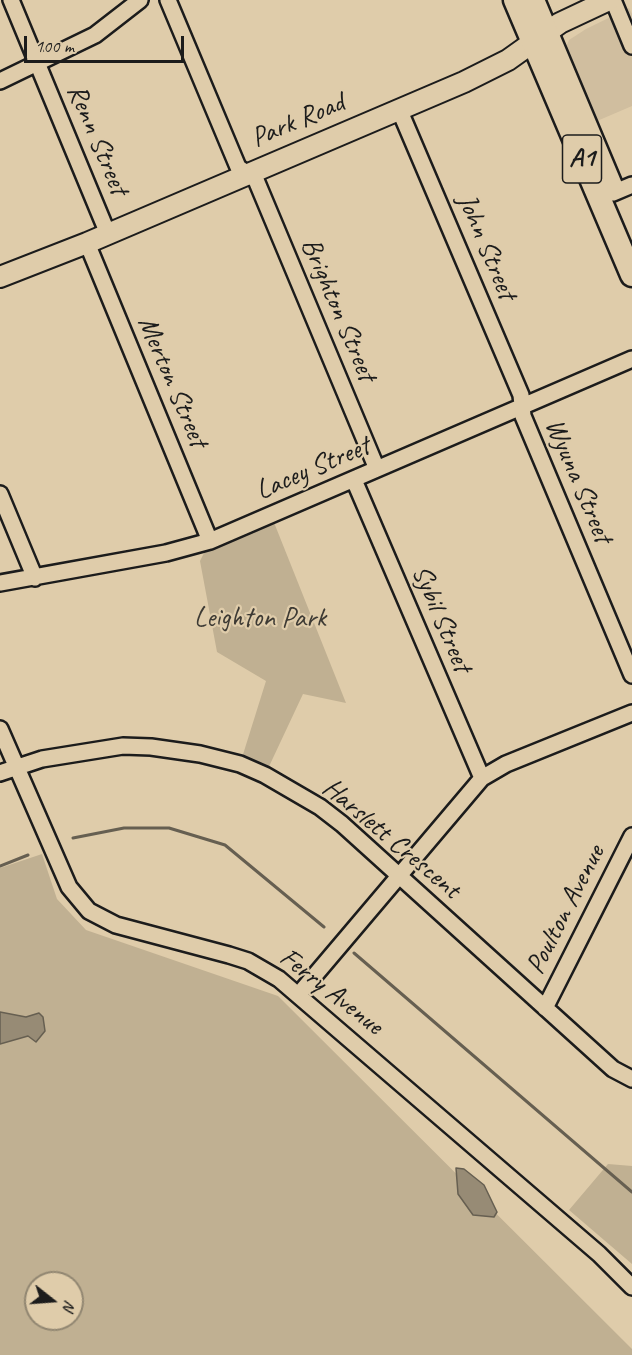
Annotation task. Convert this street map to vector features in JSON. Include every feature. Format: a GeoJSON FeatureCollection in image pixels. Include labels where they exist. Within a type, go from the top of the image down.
{"type":"FeatureCollection","features":[{"type":"Feature","properties":{"kind":"highway","name":"A1"},"geometry":{"type":"LineString","coordinates":[[515,0],[540,37],[623,189],[632,237]]}},
{"type":"Feature","properties":{"kind":"highway","name":"A1"},"geometry":{"type":"LineString","coordinates":[[533,0],[540,37],[632,275]]}},
{"type":"Feature","properties":{"kind":"main road","name":"Park Road"},"geometry":{"type":"LineString","coordinates":[[0,277],[87,243],[491,70],[540,37],[609,0]]}},
{"type":"Feature","properties":{"kind":"street","name":"Renn Street"},"geometry":{"type":"LineString","coordinates":[[11,0],[108,234]]}},
{"type":"Feature","properties":{"kind":"street"},"geometry":{"type":"LineString","coordinates":[[0,81],[103,30],[140,0]]}},
{"type":"Feature","properties":{"kind":"street","name":"Brighton Street"},"geometry":{"type":"LineString","coordinates":[[168,0],[237,167],[256,180],[377,469]]}},
{"type":"Feature","properties":{"kind":"street"},"geometry":{"type":"LineString","coordinates":[[613,0],[632,46]]}},
{"type":"Feature","properties":{"kind":"street","name":"John Street"},"geometry":{"type":"LineString","coordinates":[[399,109],[521,395],[522,406]]}},
{"type":"Feature","properties":{"kind":"street","name":"Merton Street"},"geometry":{"type":"LineString","coordinates":[[87,243],[210,541]]}},
{"type":"Feature","properties":{"kind":"street","name":"Lacey Street"},"geometry":{"type":"LineString","coordinates":[[0,584],[166,553],[210,541],[632,359]]}},
{"type":"Feature","properties":{"kind":"street","name":"Wyuna Street"},"geometry":{"type":"LineString","coordinates":[[522,406],[523,416],[632,675]]}},
{"type":"Feature","properties":{"kind":"street","name":"Sybil Street"},"geometry":{"type":"LineString","coordinates":[[354,480],[482,778]]}},
{"type":"Feature","properties":{"kind":"street"},"geometry":{"type":"LineString","coordinates":[[0,494],[35,578]]}},
{"type":"Feature","properties":{"kind":"street"},"geometry":{"type":"LineString","coordinates":[[299,994],[400,878],[482,778],[506,764],[632,713]]}},
{"type":"Feature","properties":{"kind":"street","name":"Ferry Avenue"},"geometry":{"type":"LineString","coordinates":[[0,729],[69,887],[89,910],[116,925],[248,961],[299,994],[590,1246],[632,1287]]}},
{"type":"Feature","properties":{"kind":"street","name":"Harslett Crescent"},"geometry":{"type":"LineString","coordinates":[[0,773],[69,753],[123,746],[176,749],[222,759],[265,775],[320,807],[613,1069],[632,1079]]}},
{"type":"Feature","properties":{"kind":"street","name":"Poulton Avenue"},"geometry":{"type":"LineString","coordinates":[[545,1008],[632,836]]}},
{"type":"Feature","properties":{"kind":"shaded area"},"geometry":{"type":"Polygon","coordinates":[[[629,8],[632,14],[632,106],[597,121],[566,47],[569,40],[586,29],[629,8]]]}},
{"type":"Feature","properties":{"kind":"shaded area"},"geometry":{"type":"Polygon","coordinates":[[[0,1012],[26,1017],[39,1013],[43,1017],[45,1031],[36,1042],[28,1036],[0,1044],[0,1012]]]}},
{"type":"Feature","properties":{"kind":"shaded area"},"geometry":{"type":"Polygon","coordinates":[[[456,1168],[464,1169],[484,1185],[497,1212],[494,1217],[473,1215],[458,1194],[456,1168]]]}},
{"type":"Feature","properties":{"kind":"green space","name":"Leighton Park"},"geometry":{"type":"Polygon","coordinates":[[[271,515],[346,703],[303,694],[265,775],[240,764],[266,681],[217,652],[200,561],[210,541],[271,515]]]}},
{"type":"Feature","properties":{"kind":"green space"},"geometry":{"type":"Polygon","coordinates":[[[42,854],[57,899],[86,930],[278,996],[632,1349],[632,1355],[0,1355],[0,868],[42,854]]]}},
{"type":"Feature","properties":{"kind":"green space"},"geometry":{"type":"Polygon","coordinates":[[[608,1164],[632,1166],[632,1264],[569,1210],[608,1164]]]}},
{"type":"Feature","properties":{"kind":"waterway"},"geometry":{"type":"LineString","coordinates":[[73,838],[124,828],[169,828],[225,845],[324,927]]}},
{"type":"Feature","properties":{"kind":"waterway"},"geometry":{"type":"LineString","coordinates":[[0,866],[28,855]]}},
{"type":"Feature","properties":{"kind":"waterway"},"geometry":{"type":"LineString","coordinates":[[354,953],[632,1192]]}}]}
